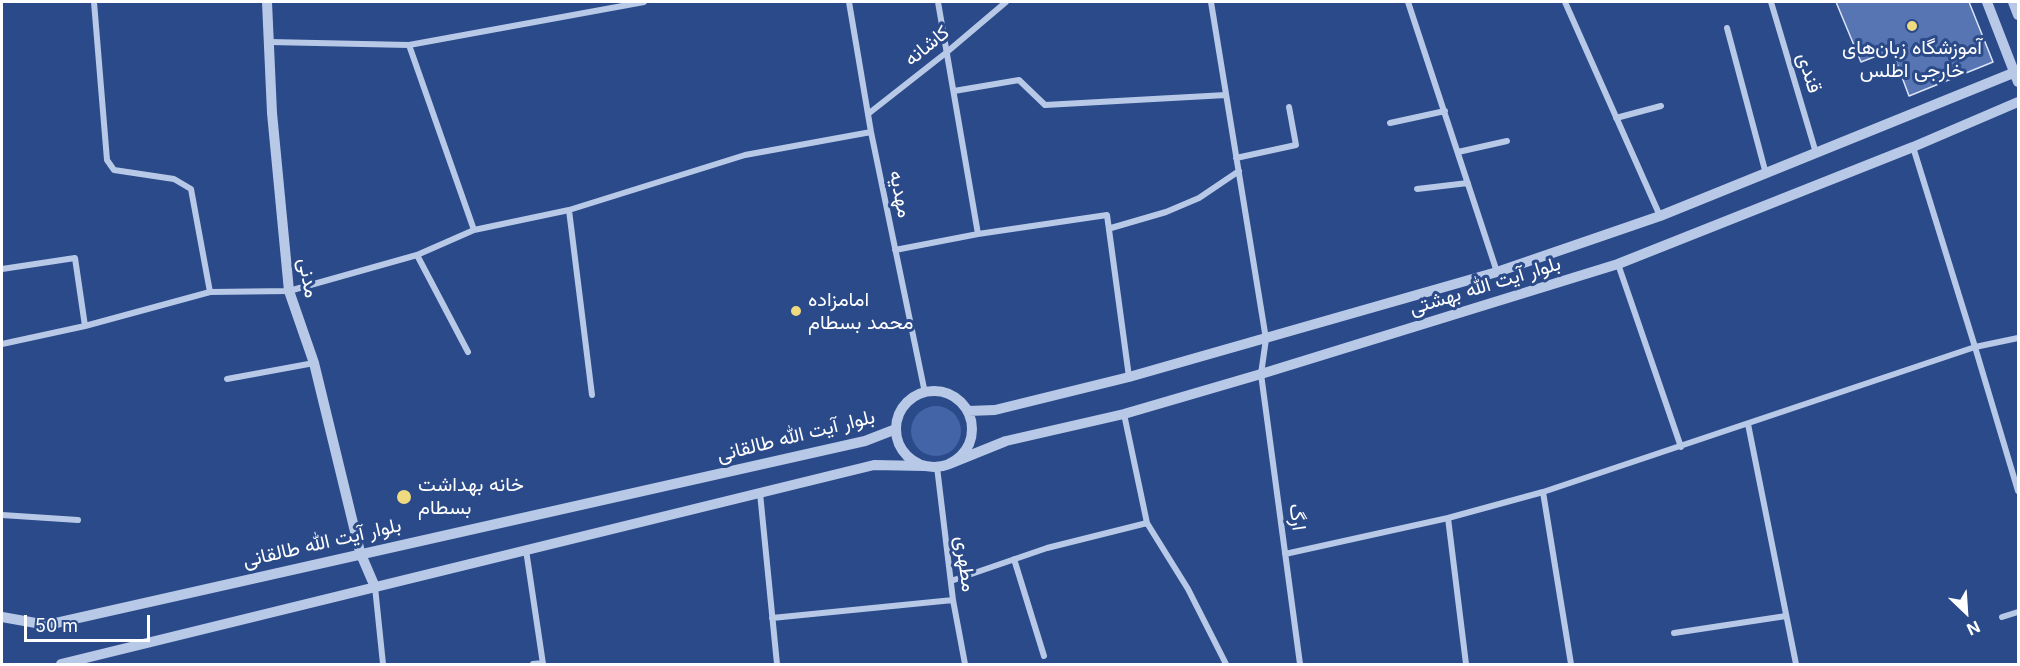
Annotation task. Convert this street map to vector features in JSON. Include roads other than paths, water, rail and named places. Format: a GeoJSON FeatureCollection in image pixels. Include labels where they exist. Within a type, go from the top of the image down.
{"type":"FeatureCollection","features":[{"type":"Feature","properties":{"kind":"street"},"geometry":{"type":"LineString","coordinates":[[94,2],[107,160],[114,170],[174,178],[191,189],[210,291]]}},
{"type":"Feature","properties":{"kind":"street","name":"مدنی"},"geometry":{"type":"LineString","coordinates":[[267,2],[272,113],[290,291],[314,363],[360,552],[375,588]]}},
{"type":"Feature","properties":{"kind":"street"},"geometry":{"type":"LineString","coordinates":[[270,42],[409,45],[641,2]]}},
{"type":"Feature","properties":{"kind":"street","name":"مهدیه"},"geometry":{"type":"LineString","coordinates":[[849,2],[871,132],[925,393]]}},
{"type":"Feature","properties":{"kind":"street"},"geometry":{"type":"LineString","coordinates":[[938,2],[978,234]]}},
{"type":"Feature","properties":{"kind":"street","name":"کاشانه"},"geometry":{"type":"LineString","coordinates":[[868,114],[1006,2]]}},
{"type":"Feature","properties":{"kind":"street","name":"ارگ"},"geometry":{"type":"LineString","coordinates":[[1211,2],[1266,339],[1261,374],[1300,664]]}},
{"type":"Feature","properties":{"kind":"street"},"geometry":{"type":"LineString","coordinates":[[1408,2],[1497,272]]}},
{"type":"Feature","properties":{"kind":"street"},"geometry":{"type":"LineString","coordinates":[[1565,2],[1660,216]]}},
{"type":"Feature","properties":{"kind":"street","name":"قندی"},"geometry":{"type":"LineString","coordinates":[[1771,2],[1816,154]]}},
{"type":"Feature","properties":{"kind":"street"},"geometry":{"type":"LineString","coordinates":[[1987,2],[2017,75]]}},
{"type":"Feature","properties":{"kind":"street"},"geometry":{"type":"LineString","coordinates":[[2013,2],[2019,15]]}},
{"type":"Feature","properties":{"kind":"street"},"geometry":{"type":"LineString","coordinates":[[1727,28],[1766,174]]}},
{"type":"Feature","properties":{"kind":"street"},"geometry":{"type":"LineString","coordinates":[[409,45],[474,230]]}},
{"type":"Feature","properties":{"kind":"street","name":"بلوار آیت الله بهشتی"},"geometry":{"type":"LineString","coordinates":[[968,411],[995,410],[1129,377],[1497,272],[1660,216],[2017,75]]}},
{"type":"Feature","properties":{"kind":"street"},"geometry":{"type":"LineString","coordinates":[[954,91],[1019,80],[1045,105],[1226,96]]}},
{"type":"Feature","properties":{"kind":"street","name":"بلوار آیت الله بهشتی"},"geometry":{"type":"LineString","coordinates":[[949,464],[1006,441],[1124,414],[1618,264],[1913,147],[2019,102]]}},
{"type":"Feature","properties":{"kind":"street"},"geometry":{"type":"LineString","coordinates":[[1616,118],[1661,106]]}},
{"type":"Feature","properties":{"kind":"street"},"geometry":{"type":"LineString","coordinates":[[1236,158],[1296,145],[1289,107]]}},
{"type":"Feature","properties":{"kind":"street"},"geometry":{"type":"LineString","coordinates":[[1390,123],[1445,111]]}},
{"type":"Feature","properties":{"kind":"street"},"geometry":{"type":"LineString","coordinates":[[2,344],[85,326],[210,291],[290,291],[417,255],[474,230],[569,210],[745,155],[871,132]]}},
{"type":"Feature","properties":{"kind":"street"},"geometry":{"type":"LineString","coordinates":[[1458,152],[1507,141]]}},
{"type":"Feature","properties":{"kind":"street"},"geometry":{"type":"LineString","coordinates":[[1913,147],[2019,491]]}},
{"type":"Feature","properties":{"kind":"street"},"geometry":{"type":"LineString","coordinates":[[1111,228],[1167,212],[1198,198],[1239,171]]}},
{"type":"Feature","properties":{"kind":"street"},"geometry":{"type":"LineString","coordinates":[[1417,189],[1468,183]]}},
{"type":"Feature","properties":{"kind":"street"},"geometry":{"type":"LineString","coordinates":[[569,210],[592,395]]}},
{"type":"Feature","properties":{"kind":"street"},"geometry":{"type":"LineString","coordinates":[[895,250],[978,234],[1107,215],[1111,228],[1129,377]]}},
{"type":"Feature","properties":{"kind":"street"},"geometry":{"type":"LineString","coordinates":[[417,255],[468,352]]}},
{"type":"Feature","properties":{"kind":"street"},"geometry":{"type":"LineString","coordinates":[[2,269],[75,258],[85,326]]}},
{"type":"Feature","properties":{"kind":"street"},"geometry":{"type":"LineString","coordinates":[[1618,264],[1681,447]]}},
{"type":"Feature","properties":{"kind":"street"},"geometry":{"type":"LineString","coordinates":[[1285,554],[1448,518],[1543,492],[1975,347],[2019,338]]}},
{"type":"Feature","properties":{"kind":"street"},"geometry":{"type":"LineString","coordinates":[[227,380],[314,363]]}},
{"type":"Feature","properties":{"kind":"street"},"geometry":{"type":"LineString","coordinates":[[61,664],[874,465],[937,467],[949,464],[967,448],[972,423],[968,411],[949,395],[937,392],[925,393],[913,398],[904,406],[896,429],[904,453],[924,466]]}},
{"type":"Feature","properties":{"kind":"street"},"geometry":{"type":"LineString","coordinates":[[1124,414],[1147,523],[1188,589],[1226,664]]}},
{"type":"Feature","properties":{"kind":"street"},"geometry":{"type":"LineString","coordinates":[[1748,424],[1796,664]]}},
{"type":"Feature","properties":{"kind":"street","name":"بلوار آیت الله طالقانی"},"geometry":{"type":"LineString","coordinates":[[2,617],[47,625],[360,552],[865,441],[896,429]]}},
{"type":"Feature","properties":{"kind":"street","name":"مطهری"},"geometry":{"type":"LineString","coordinates":[[937,467],[953,600],[965,664]]}},
{"type":"Feature","properties":{"kind":"street"},"geometry":{"type":"LineString","coordinates":[[1543,492],[1571,664]]}},
{"type":"Feature","properties":{"kind":"street"},"geometry":{"type":"LineString","coordinates":[[760,493],[777,664]]}},
{"type":"Feature","properties":{"kind":"street"},"geometry":{"type":"LineString","coordinates":[[2,515],[78,520]]}},
{"type":"Feature","properties":{"kind":"street"},"geometry":{"type":"LineString","coordinates":[[1448,518],[1466,664]]}},
{"type":"Feature","properties":{"kind":"street"},"geometry":{"type":"LineString","coordinates":[[951,581],[1047,548],[1147,523]]}},
{"type":"Feature","properties":{"kind":"street"},"geometry":{"type":"LineString","coordinates":[[526,550],[543,664],[533,664]]}},
{"type":"Feature","properties":{"kind":"street"},"geometry":{"type":"LineString","coordinates":[[1014,559],[1044,656]]}},
{"type":"Feature","properties":{"kind":"street"},"geometry":{"type":"LineString","coordinates":[[375,588],[383,664]]}},
{"type":"Feature","properties":{"kind":"street"},"geometry":{"type":"LineString","coordinates":[[771,618],[953,600]]}},
{"type":"Feature","properties":{"kind":"street"},"geometry":{"type":"LineString","coordinates":[[2002,616],[2019,612]]}},
{"type":"Feature","properties":{"kind":"street"},"geometry":{"type":"LineString","coordinates":[[1674,633],[1786,616]]}},
{"type":"Feature","properties":{"kind":"place","name":"آموزشگاه زبان‌های خارجی اطلس"},"geometry":{"type":"Point","coordinates":[1912,26]}},
{"type":"Feature","properties":{"kind":"place","name":"امامزاده محمد بسطام"},"geometry":{"type":"Point","coordinates":[796,311]}},
{"type":"Feature","properties":{"kind":"place","name":"خانه بهداشت بسطام"},"geometry":{"type":"Point","coordinates":[404,497]}}]}
